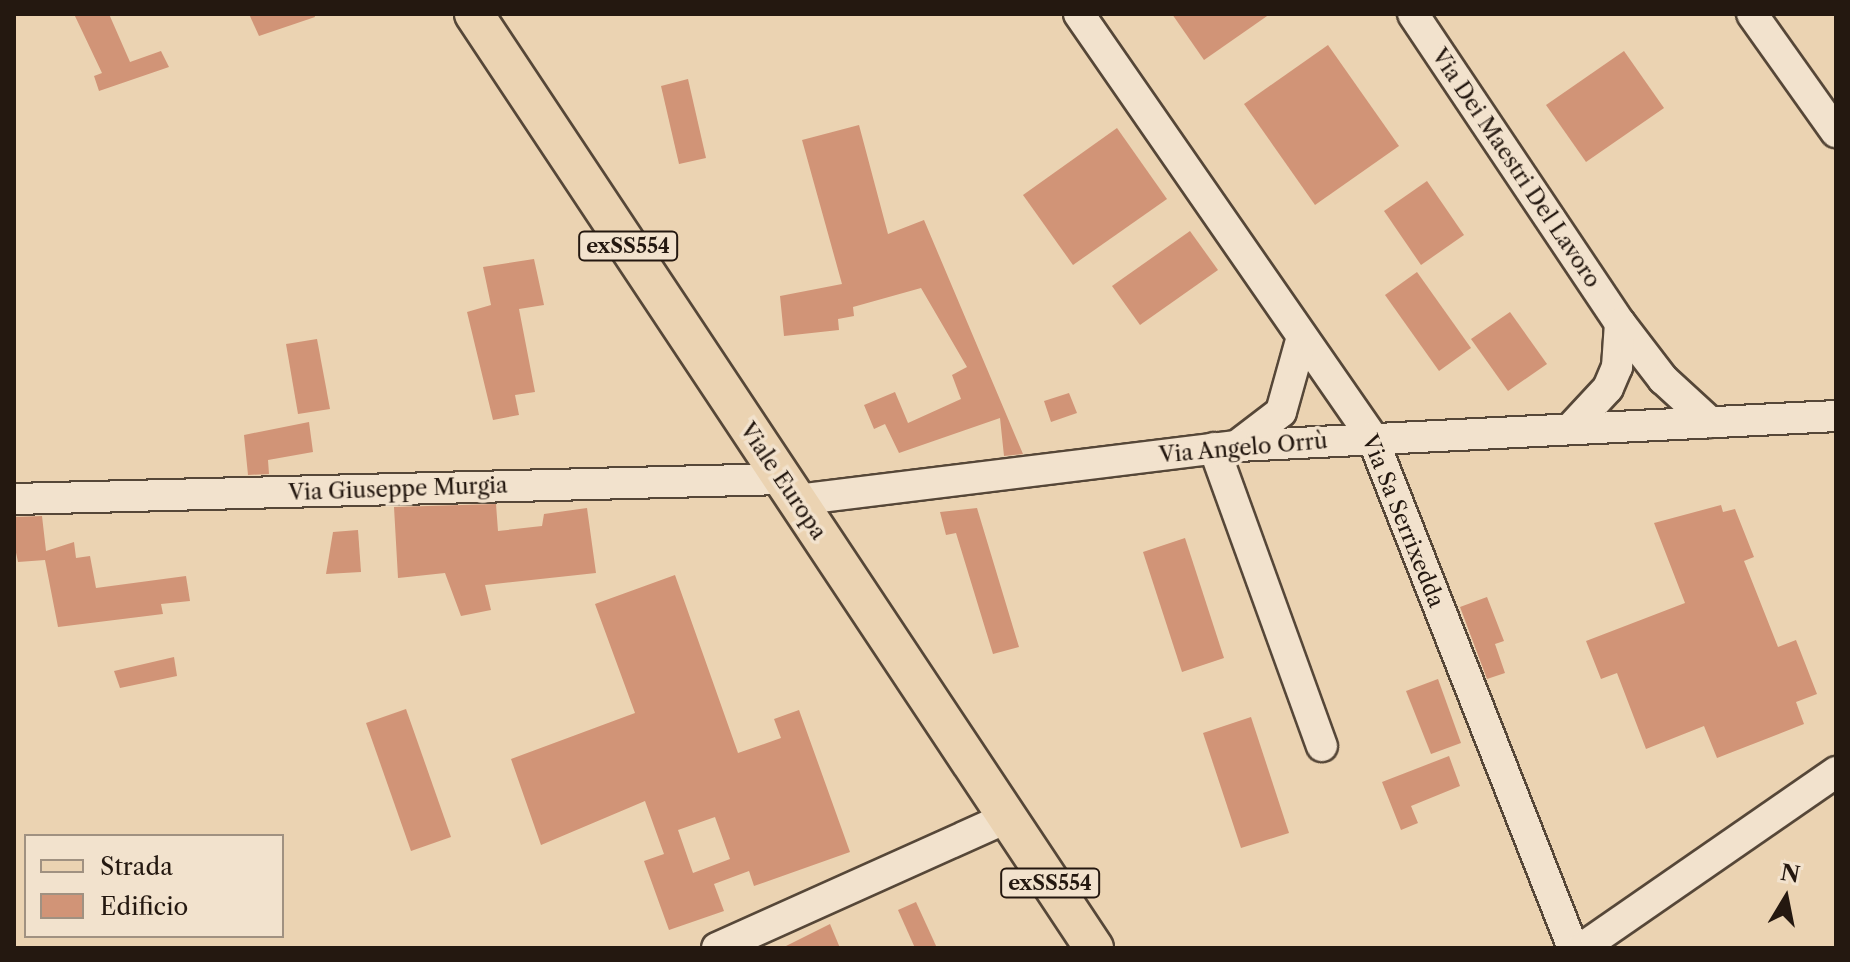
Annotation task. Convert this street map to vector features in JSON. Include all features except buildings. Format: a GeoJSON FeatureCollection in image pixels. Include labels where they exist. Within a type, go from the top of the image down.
{"type":"FeatureCollection","features":[{"type":"Feature","properties":{"kind":"main road","name":"Viale Europa"},"geometry":{"type":"LineString","coordinates":[[474,14],[1094,948]]}},
{"type":"Feature","properties":{"kind":"street","name":"Via Sa Serrixedda"},"geometry":{"type":"LineString","coordinates":[[1079,14],[1372,437],[1573,948]]}},
{"type":"Feature","properties":{"kind":"street","name":"Via Dei Maestri Del Lavoro"},"geometry":{"type":"LineString","coordinates":[[1413,14],[1620,323],[1663,379],[1710,422]]}},
{"type":"Feature","properties":{"kind":"street"},"geometry":{"type":"LineString","coordinates":[[1752,14],[1836,132]]}},
{"type":"Feature","properties":{"kind":"street"},"geometry":{"type":"LineString","coordinates":[[1571,428],[1608,388],[1617,367],[1620,323]]}},
{"type":"Feature","properties":{"kind":"street"},"geometry":{"type":"LineString","coordinates":[[1302,337],[1281,412],[1226,447],[1322,746]]}},
{"type":"Feature","properties":{"kind":"street","name":"Via Angelo Orrù"},"geometry":{"type":"LineString","coordinates":[[789,490],[1226,447],[1372,437],[1836,416]]}},
{"type":"Feature","properties":{"kind":"street","name":"Via Giuseppe Murgia"},"geometry":{"type":"LineString","coordinates":[[14,499],[789,490]]}},
{"type":"Feature","properties":{"kind":"street"},"geometry":{"type":"LineString","coordinates":[[1582,948],[1836,772]]}},
{"type":"Feature","properties":{"kind":"street"},"geometry":{"type":"LineString","coordinates":[[717,948],[1006,818]]}}]}
